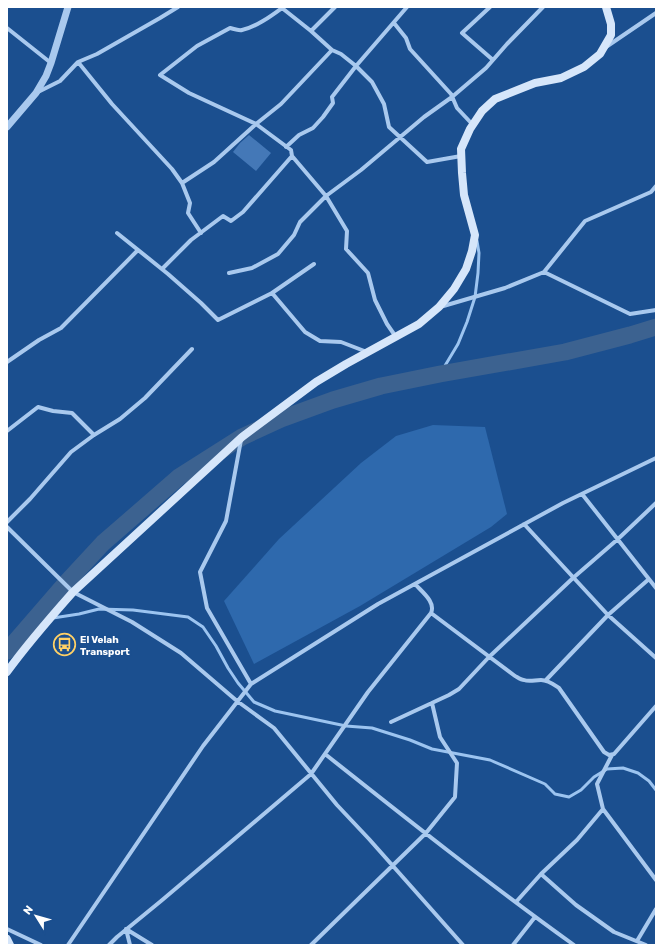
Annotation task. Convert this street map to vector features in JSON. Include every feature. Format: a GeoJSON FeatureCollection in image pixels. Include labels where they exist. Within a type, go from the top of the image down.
{"type":"FeatureCollection","features":[{"type":"Feature","properties":{"kind":"main road"},"geometry":{"type":"LineString","coordinates":[[7,672],[18,656],[73,592],[242,437],[316,382],[419,324],[439,307],[454,289],[466,269],[475,235],[464,195],[461,156],[461,149],[470,129],[482,111],[495,99],[535,83],[561,78],[584,67],[600,54],[611,35],[611,24],[606,7]]}},
{"type":"Feature","properties":{"kind":"main road"},"geometry":{"type":"LineString","coordinates":[[7,939],[10,945]]}},
{"type":"Feature","properties":{"kind":"street"},"geometry":{"type":"LineString","coordinates":[[7,127],[36,93],[46,76],[68,7]]}},
{"type":"Feature","properties":{"kind":"street"},"geometry":{"type":"LineString","coordinates":[[36,93],[60,81],[78,62],[97,54],[172,9],[178,7]]}},
{"type":"Feature","properties":{"kind":"street"},"geometry":{"type":"LineString","coordinates":[[311,31],[335,7]]}},
{"type":"Feature","properties":{"kind":"street"},"geometry":{"type":"LineString","coordinates":[[286,146],[299,134],[313,128],[323,117],[333,103],[332,97],[356,66],[407,7]]}},
{"type":"Feature","properties":{"kind":"street"},"geometry":{"type":"LineString","coordinates":[[490,7],[462,33],[493,60]]}},
{"type":"Feature","properties":{"kind":"street"},"geometry":{"type":"LineString","coordinates":[[229,272],[252,268],[278,254],[294,235],[300,222],[326,196],[361,170],[424,117],[452,97],[486,68],[543,7]]}},
{"type":"Feature","properties":{"kind":"street"},"geometry":{"type":"LineString","coordinates":[[396,336],[387,324],[375,300],[368,273],[346,249],[347,231],[326,196],[292,156],[291,150],[256,124],[189,93],[160,76],[197,46],[230,28],[241,31],[272,15],[282,8],[332,50],[341,54],[356,66],[372,82],[384,104],[388,127],[427,162],[461,156]]}},
{"type":"Feature","properties":{"kind":"street"},"geometry":{"type":"LineString","coordinates":[[603,49],[656,13]]}},
{"type":"Feature","properties":{"kind":"street"},"geometry":{"type":"LineString","coordinates":[[394,23],[406,38],[410,49],[451,94],[457,108],[473,125]]}},
{"type":"Feature","properties":{"kind":"street"},"geometry":{"type":"LineString","coordinates":[[7,28],[51,64]]}},
{"type":"Feature","properties":{"kind":"street"},"geometry":{"type":"LineString","coordinates":[[182,183],[214,162],[256,124],[281,104],[332,50]]}},
{"type":"Feature","properties":{"kind":"street"},"geometry":{"type":"LineString","coordinates":[[78,62],[112,104],[172,169],[182,183],[190,203],[188,213],[201,233]]}},
{"type":"Feature","properties":{"kind":"street"},"geometry":{"type":"LineString","coordinates":[[162,268],[191,240],[223,216],[230,221],[243,212],[292,156]]}},
{"type":"Feature","properties":{"kind":"street"},"geometry":{"type":"LineString","coordinates":[[439,307],[505,288],[544,272],[585,221],[651,192],[656,186]]}},
{"type":"Feature","properties":{"kind":"street"},"geometry":{"type":"LineString","coordinates":[[117,232],[162,268],[218,320],[272,293],[314,264]]}},
{"type":"Feature","properties":{"kind":"street"},"geometry":{"type":"LineString","coordinates":[[7,362],[39,340],[61,328],[138,250]]}},
{"type":"Feature","properties":{"kind":"street"},"geometry":{"type":"LineString","coordinates":[[544,272],[630,314],[656,310]]}},
{"type":"Feature","properties":{"kind":"street"},"geometry":{"type":"LineString","coordinates":[[272,293],[305,332],[320,341],[341,342],[368,352]]}},
{"type":"Feature","properties":{"kind":"street"},"geometry":{"type":"LineString","coordinates":[[7,522],[30,499],[71,452],[94,435],[120,419],[145,398],[192,349]]}},
{"type":"Feature","properties":{"kind":"street"},"geometry":{"type":"LineString","coordinates":[[7,431],[38,407],[72,414],[94,435]]}},
{"type":"Feature","properties":{"kind":"street"},"geometry":{"type":"LineString","coordinates":[[242,437],[226,521],[200,572],[207,608],[250,684]]}},
{"type":"Feature","properties":{"kind":"street"},"geometry":{"type":"LineString","coordinates":[[68,945],[203,746],[250,684],[371,608],[563,503],[656,458]]}},
{"type":"Feature","properties":{"kind":"street"},"geometry":{"type":"LineString","coordinates":[[582,494],[656,588]]}},
{"type":"Feature","properties":{"kind":"street"},"geometry":{"type":"LineString","coordinates":[[391,722],[459,690],[489,657],[656,503]]}},
{"type":"Feature","properties":{"kind":"street"},"geometry":{"type":"LineString","coordinates":[[524,524],[608,615],[656,658]]}},
{"type":"Feature","properties":{"kind":"street"},"geometry":{"type":"LineString","coordinates":[[7,528],[73,592],[132,622],[181,653],[237,701],[274,728],[337,805],[463,945]]}},
{"type":"Feature","properties":{"kind":"street"},"geometry":{"type":"LineString","coordinates":[[546,680],[608,615],[649,579]]}},
{"type":"Feature","properties":{"kind":"street"},"geometry":{"type":"LineString","coordinates":[[109,945],[126,929],[311,774],[368,692],[431,613],[431,603],[429,599],[415,584]]}},
{"type":"Feature","properties":{"kind":"street"},"geometry":{"type":"LineString","coordinates":[[431,613],[515,676],[523,680],[546,680],[559,688],[604,752],[612,755]]}},
{"type":"Feature","properties":{"kind":"street"},"geometry":{"type":"LineString","coordinates":[[311,945],[426,833],[455,797],[457,763],[440,737],[432,703]]}},
{"type":"Feature","properties":{"kind":"street"},"geometry":{"type":"LineString","coordinates":[[656,706],[612,755],[597,784],[603,809],[656,880]]}},
{"type":"Feature","properties":{"kind":"street"},"geometry":{"type":"LineString","coordinates":[[325,754],[535,917],[574,945]]}},
{"type":"Feature","properties":{"kind":"street"},"geometry":{"type":"LineString","coordinates":[[516,902],[541,874],[578,840],[603,809]]}},
{"type":"Feature","properties":{"kind":"street"},"geometry":{"type":"LineString","coordinates":[[541,874],[576,905],[614,932],[646,945]]}},
{"type":"Feature","properties":{"kind":"street"},"geometry":{"type":"LineString","coordinates":[[637,941],[656,909]]}},
{"type":"Feature","properties":{"kind":"street"},"geometry":{"type":"LineString","coordinates":[[513,945],[535,917]]}},
{"type":"Feature","properties":{"kind":"street"},"geometry":{"type":"LineString","coordinates":[[7,929],[41,945]]}},
{"type":"Feature","properties":{"kind":"street"},"geometry":{"type":"LineString","coordinates":[[126,929],[130,945]]}},
{"type":"Feature","properties":{"kind":"street"},"geometry":{"type":"LineString","coordinates":[[126,929],[152,945]]}},
{"type":"Feature","properties":{"kind":"shaded area"},"geometry":{"type":"Polygon","coordinates":[[[433,425],[485,427],[507,514],[491,527],[360,606],[254,664],[224,601],[279,539],[361,463],[396,436],[433,425]]]}},
{"type":"Feature","properties":{"kind":"building"},"geometry":{"type":"Polygon","coordinates":[[[249,135],[271,153],[256,171],[233,152],[249,135]]]}},
{"type":"Feature","properties":{"kind":"waterway"},"geometry":{"type":"LineString","coordinates":[[440,374],[458,344],[475,297],[479,253],[477,241]]}},
{"type":"Feature","properties":{"kind":"waterway"},"geometry":{"type":"LineString","coordinates":[[7,651],[103,543],[179,477],[242,437],[281,419],[333,400],[381,386],[565,352],[656,327]]}},
{"type":"Feature","properties":{"kind":"waterway"},"geometry":{"type":"LineString","coordinates":[[53,618],[99,609],[133,610],[188,617],[203,627],[238,683],[254,702],[275,711],[346,726],[372,728],[410,740],[432,749],[490,760],[545,784],[555,794],[569,797],[581,790],[594,777],[607,769],[623,768],[638,773],[649,781],[656,790]]}},
{"type":"Feature","properties":{"kind":"waterway"},"geometry":{"type":"LineString","coordinates":[[28,626],[45,620]]}},
{"type":"Feature","properties":{"kind":"place","name":"El Velah Transport"},"geometry":{"type":"Point","coordinates":[65,645]}}]}
